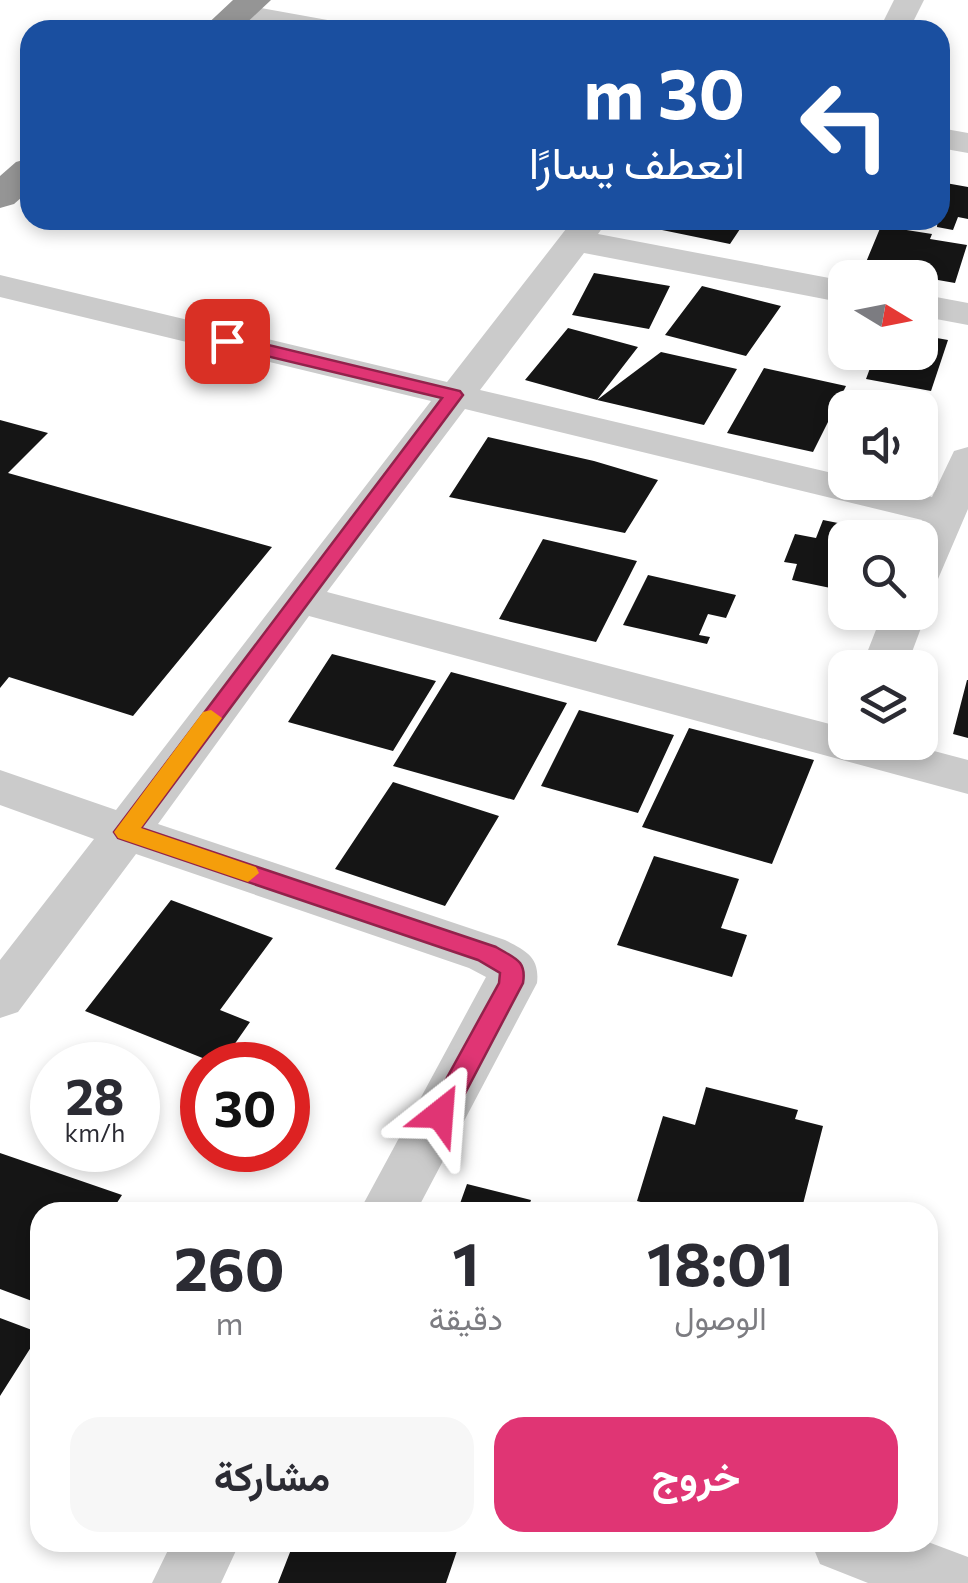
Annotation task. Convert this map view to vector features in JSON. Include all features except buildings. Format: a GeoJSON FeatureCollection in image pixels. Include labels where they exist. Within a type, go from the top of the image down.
{"type":"FeatureCollection","features":[{"type":"Feature","properties":{"kind":"highway"},"geometry":{"type":"LineString","coordinates":[[0,196],[20,179]]}},
{"type":"Feature","properties":{"kind":"highway"},"geometry":{"type":"LineString","coordinates":[[0,216],[20,199]]}},
{"type":"Feature","properties":{"kind":"street"},"geometry":{"type":"LineString","coordinates":[[234,11],[281,20]]}},
{"type":"Feature","properties":{"kind":"street"},"geometry":{"type":"LineString","coordinates":[[0,998],[454,395],[584,230],[828,288]]}},
{"type":"Feature","properties":{"kind":"street"},"geometry":{"type":"LineString","coordinates":[[0,286],[946,513]]}},
{"type":"Feature","properties":{"kind":"street"},"geometry":{"type":"LineString","coordinates":[[938,308],[968,314]]}},
{"type":"Feature","properties":{"kind":"street"},"geometry":{"type":"LineString","coordinates":[[938,532],[968,460]]}},
{"type":"Feature","properties":{"kind":"street"},"geometry":{"type":"LineString","coordinates":[[299,599],[828,738]]}},
{"type":"Feature","properties":{"kind":"street"},"geometry":{"type":"LineString","coordinates":[[908,760],[968,777]]}},
{"type":"Feature","properties":{"kind":"street"},"geometry":{"type":"LineString","coordinates":[[0,788],[487,954],[513,968],[511,983],[393,1202]]}},
{"type":"Feature","properties":{"kind":"street"},"geometry":{"type":"LineString","coordinates":[[185,1583],[202,1552]]}},
{"type":"Feature","properties":{"kind":"street"},"geometry":{"type":"LineString","coordinates":[[870,1552],[952,1583]]}},
{"type":"Feature","properties":{"kind":"slow traffic"},"geometry":{"type":"LineString","coordinates":[[211,718],[126,832],[248,873]]}},
{"type":"Feature","properties":{"kind":"route"},"geometry":{"type":"LineString","coordinates":[[227,341],[454,395],[126,832],[487,954],[513,968],[511,983],[440,1114]]}}]}
